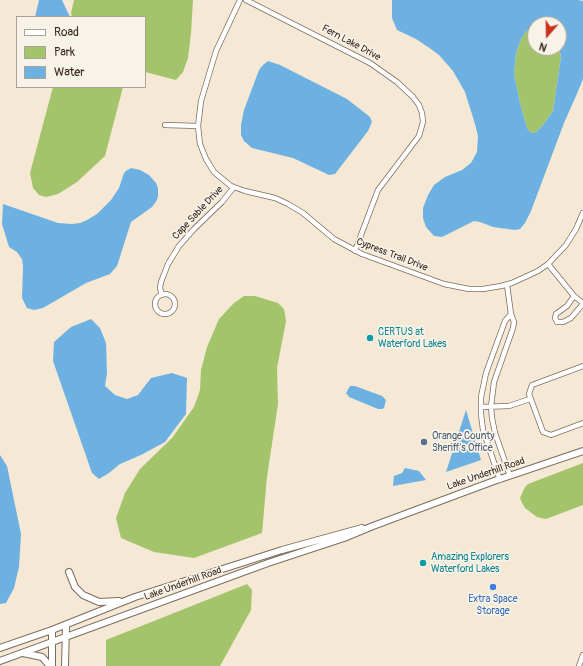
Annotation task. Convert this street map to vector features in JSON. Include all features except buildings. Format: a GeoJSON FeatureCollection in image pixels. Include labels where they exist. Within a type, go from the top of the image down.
{"type":"FeatureCollection","features":[{"type":"Feature","properties":{"kind":"street","name":"Cypress Trail Drive"},"geometry":{"type":"LineString","coordinates":[[240,0],[217,48],[201,101],[198,126],[200,147],[208,164],[220,178],[234,187],[275,198],[291,206],[303,213],[329,236],[355,251],[453,286],[483,289],[507,285],[530,275],[548,264],[570,240],[583,213]]}},
{"type":"Feature","properties":{"kind":"street","name":"Fern Lake Drive"},"geometry":{"type":"LineString","coordinates":[[246,0],[370,62],[400,85],[419,105],[423,122],[420,134],[378,190],[355,251]]}},
{"type":"Feature","properties":{"kind":"street"},"geometry":{"type":"LineString","coordinates":[[165,124],[198,126]]}},
{"type":"Feature","properties":{"kind":"street","name":"Cape Sable Drive"},"geometry":{"type":"LineString","coordinates":[[162,295],[160,290],[161,282],[168,264],[179,246],[194,228],[222,202],[234,187]]}},
{"type":"Feature","properties":{"kind":"street"},"geometry":{"type":"LineString","coordinates":[[548,264],[574,296],[583,303],[571,318],[563,322],[557,322],[555,318],[556,314],[566,307],[574,296]]}},
{"type":"Feature","properties":{"kind":"street"},"geometry":{"type":"LineString","coordinates":[[507,285],[511,314],[514,323],[494,382],[491,407],[492,422],[510,476]]}},
{"type":"Feature","properties":{"kind":"street"},"geometry":{"type":"LineString","coordinates":[[162,295],[169,295],[175,301],[176,307],[170,314],[162,314],[156,308],[156,300],[162,295]]}},
{"type":"Feature","properties":{"kind":"street"},"geometry":{"type":"LineString","coordinates":[[500,480],[485,435],[481,407],[484,379],[505,321],[511,314]]}},
{"type":"Feature","properties":{"kind":"street"},"geometry":{"type":"LineString","coordinates":[[496,346],[505,350]]}},
{"type":"Feature","properties":{"kind":"street"},"geometry":{"type":"LineString","coordinates":[[583,366],[532,385],[529,394],[543,432],[551,435],[583,424]]}},
{"type":"Feature","properties":{"kind":"street"},"geometry":{"type":"LineString","coordinates":[[481,407],[509,406],[530,399]]}},
{"type":"Feature","properties":{"kind":"street","name":"Lake Underhill Road"},"geometry":{"type":"LineString","coordinates":[[0,661],[21,652],[344,538],[510,476],[583,451]]}},
{"type":"Feature","properties":{"kind":"street","name":"Lake Underhill Road"},"geometry":{"type":"LineString","coordinates":[[0,648],[52,630],[124,601],[282,550],[352,530],[373,526]]}},
{"type":"Feature","properties":{"kind":"street"},"geometry":{"type":"LineString","coordinates":[[69,572],[75,587],[83,595],[90,599],[105,603],[124,601]]}},
{"type":"Feature","properties":{"kind":"street"},"geometry":{"type":"LineString","coordinates":[[65,666],[66,624]]}},
{"type":"Feature","properties":{"kind":"street"},"geometry":{"type":"LineString","coordinates":[[51,666],[52,630]]}},
{"type":"Feature","properties":{"kind":"street"},"geometry":{"type":"LineString","coordinates":[[21,652],[42,657],[51,666]]}},
{"type":"Feature","properties":{"kind":"street"},"geometry":{"type":"LineString","coordinates":[[579,666],[583,655]]}},
{"type":"Feature","properties":{"kind":"green space"},"geometry":{"type":"Polygon","coordinates":[[[74,0],[193,0],[188,58],[183,72],[176,80],[146,72],[146,16],[72,16],[74,0]]]}},
{"type":"Feature","properties":{"kind":"green space"},"geometry":{"type":"Polygon","coordinates":[[[526,31],[527,56],[561,57],[553,111],[543,125],[534,133],[530,132],[527,128],[514,74],[516,53],[521,39],[526,31]]]}},
{"type":"Feature","properties":{"kind":"green space"},"geometry":{"type":"Polygon","coordinates":[[[53,88],[123,88],[105,156],[77,182],[58,194],[46,197],[39,195],[33,188],[30,173],[53,88]]]}},
{"type":"Feature","properties":{"kind":"green space"},"geometry":{"type":"Polygon","coordinates":[[[244,296],[255,296],[278,303],[284,309],[286,321],[277,368],[278,404],[267,477],[262,533],[194,558],[154,552],[121,538],[116,518],[125,493],[140,469],[172,438],[194,407],[200,390],[201,370],[207,347],[219,319],[234,303],[244,296]]]}},
{"type":"Feature","properties":{"kind":"green space"},"geometry":{"type":"Polygon","coordinates":[[[583,463],[583,505],[546,519],[537,517],[525,508],[520,498],[528,484],[583,463]]]}},
{"type":"Feature","properties":{"kind":"green space"},"geometry":{"type":"Polygon","coordinates":[[[247,584],[252,590],[251,610],[220,666],[106,666],[106,640],[247,584]]]}},
{"type":"Feature","properties":{"kind":"water"},"geometry":{"type":"Polygon","coordinates":[[[39,0],[62,0],[70,16],[35,16],[39,0]]]}},
{"type":"Feature","properties":{"kind":"water"},"geometry":{"type":"Polygon","coordinates":[[[392,0],[583,1],[583,79],[564,123],[531,211],[520,229],[515,230],[493,227],[474,221],[442,237],[434,236],[426,227],[423,218],[423,208],[428,195],[434,185],[445,177],[462,170],[471,163],[477,152],[478,136],[465,92],[453,71],[439,55],[431,49],[416,39],[397,30],[392,18],[392,0]],[[527,16],[527,31],[521,39],[516,53],[514,74],[520,103],[527,128],[530,132],[536,132],[553,111],[561,57],[567,56],[567,16],[527,16]]]}},
{"type":"Feature","properties":{"kind":"water"},"geometry":{"type":"Polygon","coordinates":[[[268,61],[280,65],[347,99],[370,117],[372,122],[368,131],[335,174],[329,175],[293,158],[252,148],[244,141],[241,135],[241,125],[244,110],[259,70],[268,61]]]}},
{"type":"Feature","properties":{"kind":"water"},"geometry":{"type":"Polygon","coordinates":[[[131,168],[140,170],[149,175],[156,183],[158,188],[158,196],[152,207],[131,222],[117,266],[110,274],[86,283],[43,308],[34,310],[27,308],[22,298],[22,259],[17,252],[9,247],[2,224],[3,204],[58,223],[80,223],[97,214],[111,200],[119,188],[124,173],[131,168]]]}},
{"type":"Feature","properties":{"kind":"water"},"geometry":{"type":"Polygon","coordinates":[[[91,319],[100,328],[106,343],[107,373],[105,386],[115,395],[127,399],[138,395],[151,378],[172,373],[187,378],[186,414],[165,442],[120,464],[99,479],[92,473],[53,361],[54,342],[71,327],[91,319]]]}},
{"type":"Feature","properties":{"kind":"water"},"geometry":{"type":"Polygon","coordinates":[[[350,386],[355,386],[382,396],[386,400],[384,408],[378,409],[349,397],[346,393],[350,386]]]}},
{"type":"Feature","properties":{"kind":"water"},"geometry":{"type":"Polygon","coordinates":[[[466,410],[481,460],[446,472],[466,410]]]}},
{"type":"Feature","properties":{"kind":"water"},"geometry":{"type":"Polygon","coordinates":[[[0,455],[7,466],[21,534],[19,567],[14,588],[6,603],[0,604],[0,455]]]}},
{"type":"Feature","properties":{"kind":"water"},"geometry":{"type":"Polygon","coordinates":[[[405,468],[419,471],[426,480],[393,486],[394,476],[402,473],[405,468]]]}},
{"type":"Feature","properties":{"kind":"place","name":"CERTUS at Waterford Lakes"},"geometry":{"type":"Point","coordinates":[370,338]}},
{"type":"Feature","properties":{"kind":"place","name":"Orange County Sheriff's Office"},"geometry":{"type":"Point","coordinates":[424,442]}},
{"type":"Feature","properties":{"kind":"place","name":"Amazing Explorers Waterford Lakes"},"geometry":{"type":"Point","coordinates":[423,563]}},
{"type":"Feature","properties":{"kind":"place","name":"Extra Space Storage"},"geometry":{"type":"Point","coordinates":[493,587]}}]}
